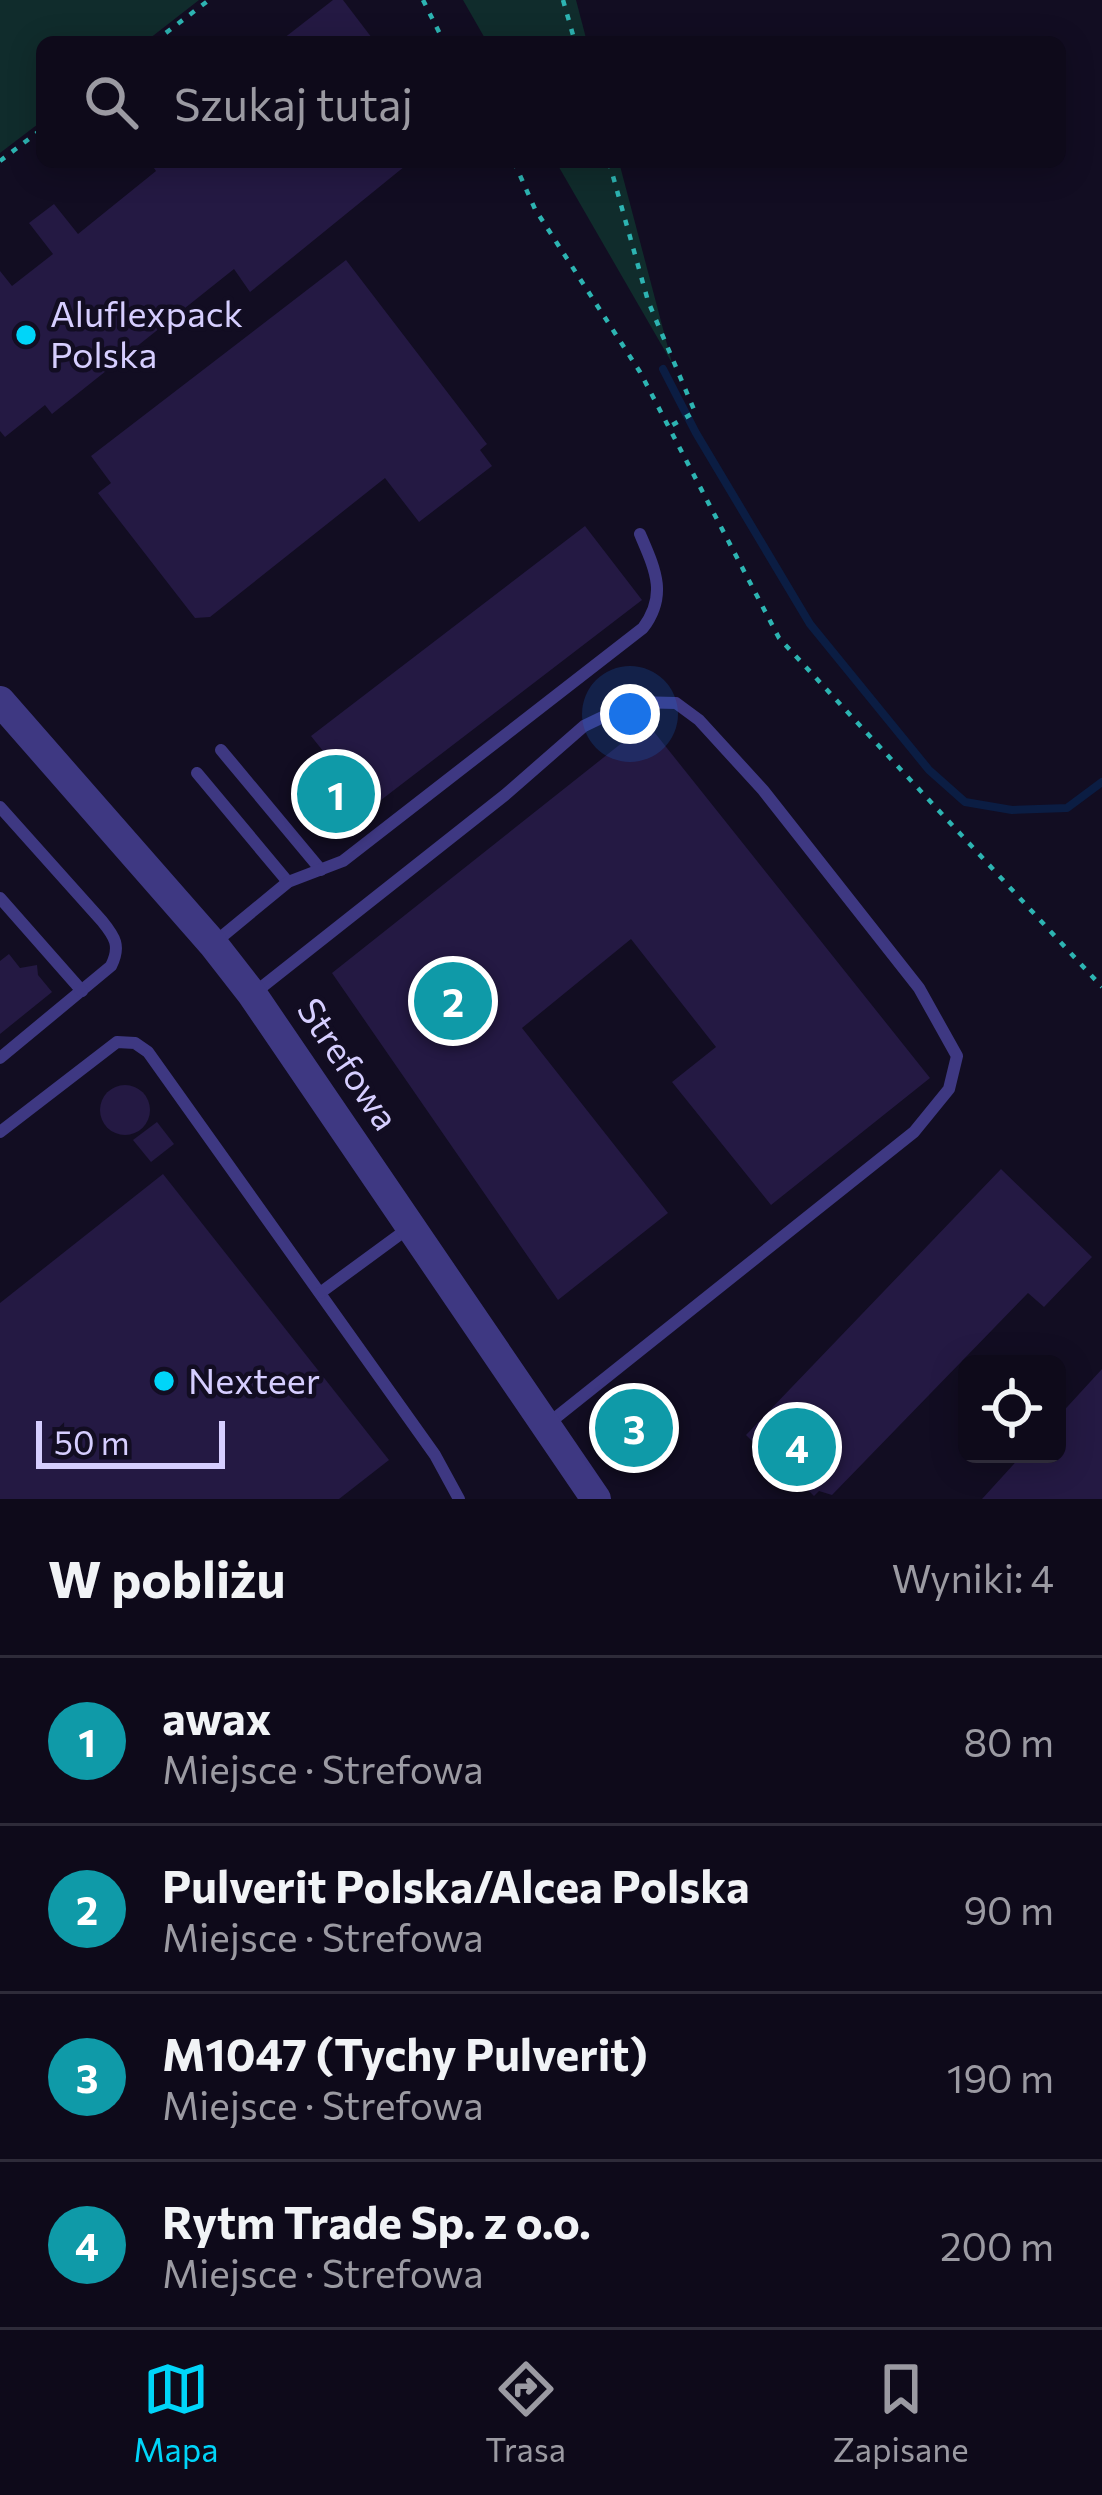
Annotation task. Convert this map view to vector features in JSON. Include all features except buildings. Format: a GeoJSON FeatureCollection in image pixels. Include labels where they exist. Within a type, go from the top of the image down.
{"type":"FeatureCollection","features":[{"type":"Feature","properties":{"kind":"street","name":"Strefowa"},"geometry":{"type":"LineString","coordinates":[[0,701],[252,994],[590,1497]]}},
{"type":"Feature","properties":{"kind":"lane"},"geometry":{"type":"LineString","coordinates":[[213,944],[288,882],[343,861],[643,628],[660,596],[640,534]]}},
{"type":"Feature","properties":{"kind":"lane"},"geometry":{"type":"LineString","coordinates":[[252,994],[505,795],[584,726],[634,702],[676,703],[699,721],[763,790],[919,988],[957,1056],[949,1089],[914,1132],[544,1426]]}},
{"type":"Feature","properties":{"kind":"lane"},"geometry":{"type":"LineString","coordinates":[[221,751],[321,870]]}},
{"type":"Feature","properties":{"kind":"lane"},"geometry":{"type":"LineString","coordinates":[[197,773],[288,882]]}},
{"type":"Feature","properties":{"kind":"lane"},"geometry":{"type":"LineString","coordinates":[[0,807],[115,937],[118,952],[111,966],[0,1058]]}},
{"type":"Feature","properties":{"kind":"lane"},"geometry":{"type":"LineString","coordinates":[[0,898],[82,991]]}},
{"type":"Feature","properties":{"kind":"lane"},"geometry":{"type":"LineString","coordinates":[[0,1132],[117,1042],[135,1043],[148,1052],[435,1455],[459,1499]]}},
{"type":"Feature","properties":{"kind":"lane"},"geometry":{"type":"LineString","coordinates":[[320,1293],[410,1227]]}},
{"type":"Feature","properties":{"kind":"path"},"geometry":{"type":"LineString","coordinates":[[162,36],[208,0]]}},
{"type":"Feature","properties":{"kind":"path"},"geometry":{"type":"LineString","coordinates":[[423,0],[441,36]]}},
{"type":"Feature","properties":{"kind":"path"},"geometry":{"type":"LineString","coordinates":[[563,0],[573,36]]}},
{"type":"Feature","properties":{"kind":"path"},"geometry":{"type":"LineString","coordinates":[[0,161],[36,134]]}},
{"type":"Feature","properties":{"kind":"path"},"geometry":{"type":"LineString","coordinates":[[517,168],[535,209],[640,373],[779,638],[1102,987]]}},
{"type":"Feature","properties":{"kind":"path"},"geometry":{"type":"LineString","coordinates":[[610,168],[647,301],[695,412],[669,427]]}},
{"type":"Feature","properties":{"kind":"green space"},"geometry":{"type":"Polygon","coordinates":[[[0,0],[199,0],[153,36],[36,36],[36,126],[0,153],[0,0]]]}},
{"type":"Feature","properties":{"kind":"green space"},"geometry":{"type":"Polygon","coordinates":[[[463,0],[576,0],[585,36],[484,36],[463,0]]]}},
{"type":"Feature","properties":{"kind":"green space"},"geometry":{"type":"Polygon","coordinates":[[[559,168],[621,168],[672,363],[559,168]]]}},
{"type":"Feature","properties":{"kind":"waterway"},"geometry":{"type":"LineString","coordinates":[[663,369],[810,624],[929,770],[965,802],[1012,810],[1067,808],[1102,782]]}},
{"type":"Feature","properties":{"kind":"place","name":"Aluflexpack Polska"},"geometry":{"type":"Point","coordinates":[26,335]}},
{"type":"Feature","properties":{"kind":"place","name":"awax"},"geometry":{"type":"Point","coordinates":[336,794]}},
{"type":"Feature","properties":{"kind":"place","name":"Pulverit Polska/Alcea Polska"},"geometry":{"type":"Point","coordinates":[453,1001]}},
{"type":"Feature","properties":{"kind":"place","name":"Nexteer"},"geometry":{"type":"Point","coordinates":[164,1381]}},
{"type":"Feature","properties":{"kind":"place","name":"M1047 (Tychy Pulverit)"},"geometry":{"type":"Point","coordinates":[634,1428]}},
{"type":"Feature","properties":{"kind":"place","name":"Rytm Trade Sp. z o.o."},"geometry":{"type":"Point","coordinates":[797,1447]}}]}
